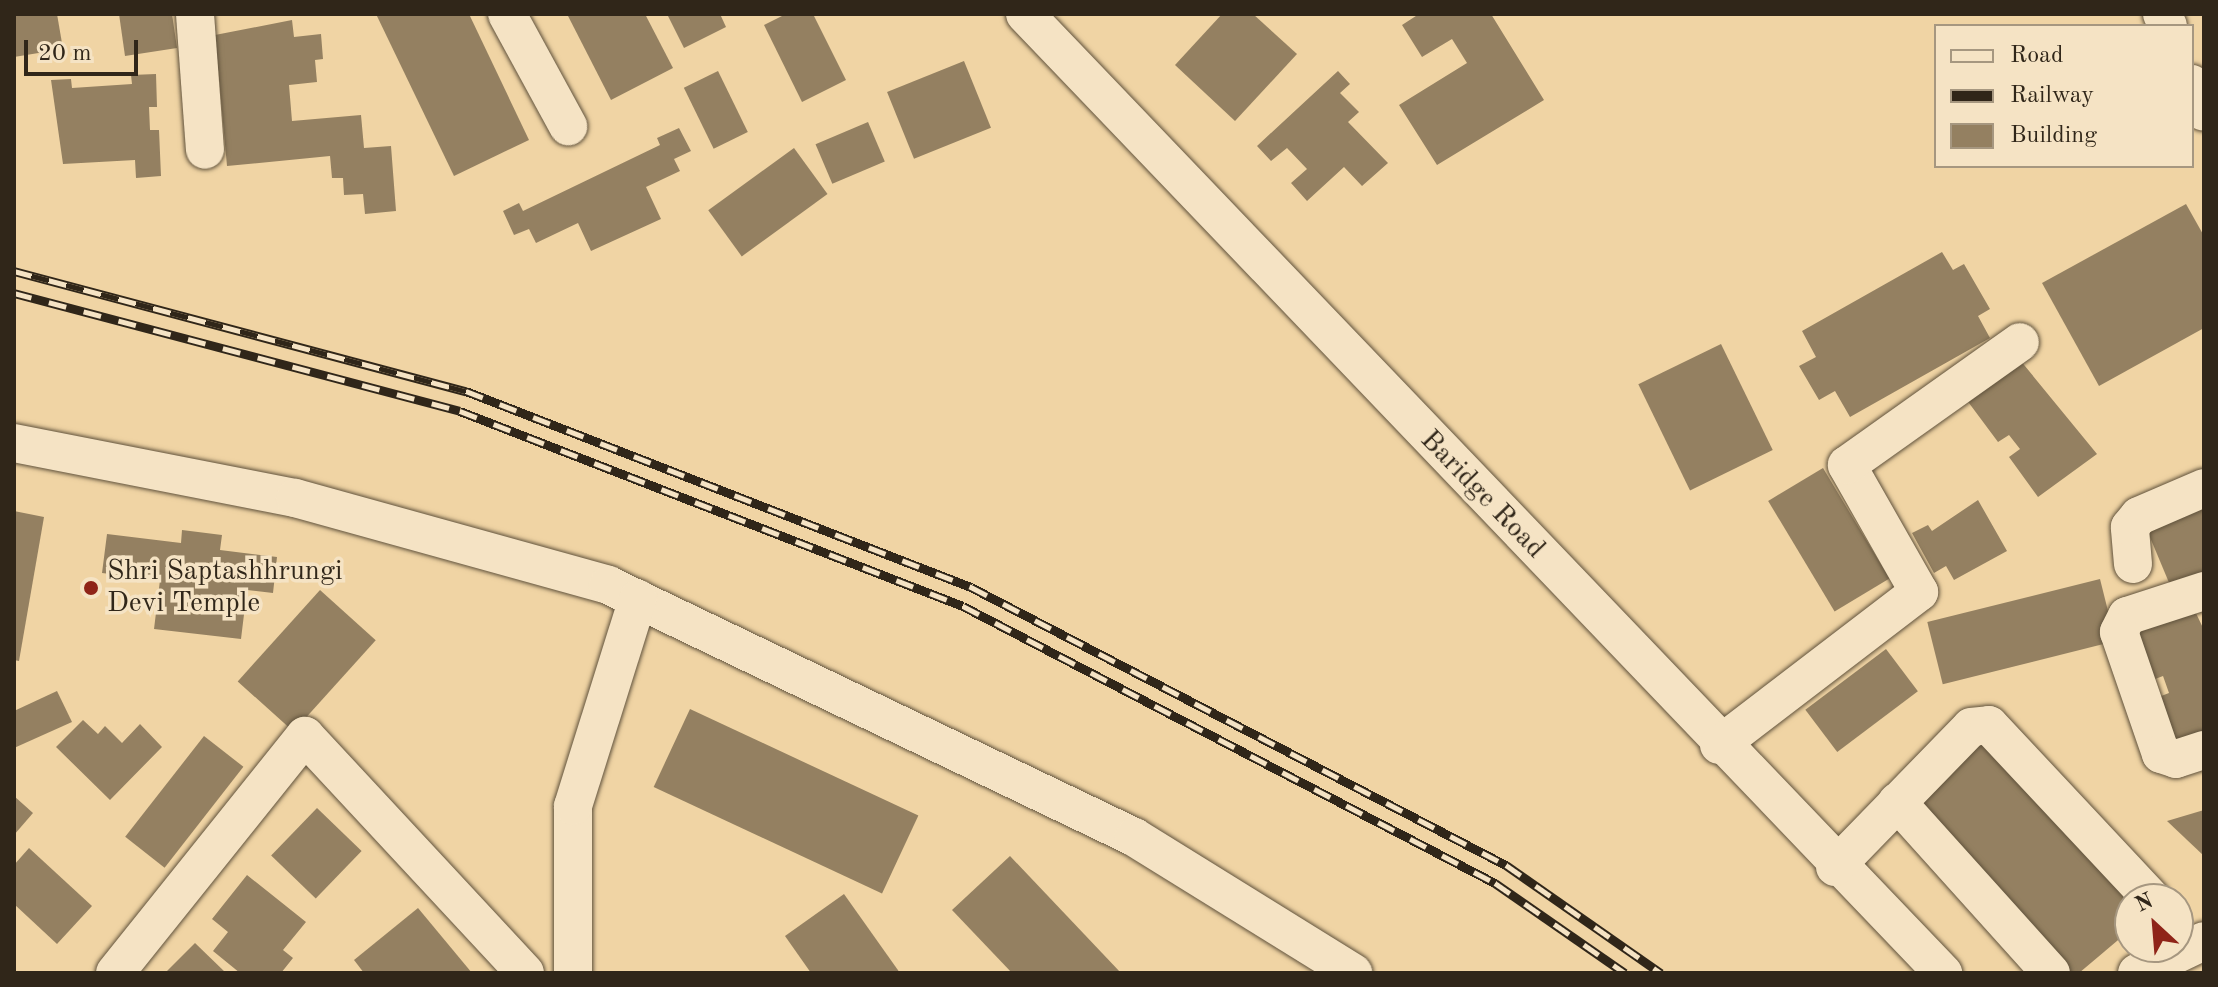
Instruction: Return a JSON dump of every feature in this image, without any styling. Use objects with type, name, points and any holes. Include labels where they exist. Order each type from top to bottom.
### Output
[{"type":"street","points":[[195,14],[205,150]]},
{"type":"street","points":[[480,14],[550,120],[507,14]]},
{"type":"street","name":"Baridge Road","points":[[1025,14],[1835,867],[1943,973]]},
{"type":"street","points":[[2194,89],[2204,112]]},
{"type":"street","points":[[1719,745],[1919,592],[1847,465],[2020,342]]},
{"type":"street","points":[[14,443],[295,498],[638,599],[1134,837],[1353,973]]},
{"type":"street","points":[[2133,564],[2130,527],[2139,516],[2204,488]]},
{"type":"street","points":[[2203,594],[2127,616],[2119,632],[2161,754],[2176,759],[2204,750]]},
{"type":"street","points":[[573,973],[573,806],[638,599]]},
{"type":"street","points":[[1835,867],[1971,727],[1989,725],[2137,883]]},
{"type":"street","points":[[115,973],[305,736],[525,973]]},
{"type":"street","points":[[1897,802],[2051,973]]},
{"type":"building","points":[[14,14],[57,14],[63,49],[14,57]]},
{"type":"building","points":[[119,14],[172,14],[177,48],[125,56]]},
{"type":"building","points":[[376,14],[469,14],[529,140],[454,176]]},
{"type":"building","points":[[567,14],[645,14],[673,68],[611,100]]},
{"type":"building","points":[[667,14],[720,14],[726,27],[684,48]]},
{"type":"building","points":[[786,14],[813,14],[846,80],[802,102],[764,25]]},
{"type":"building","points":[[1222,14],[1253,14],[1297,54],[1235,121],[1175,65]]},
{"type":"building","points":[[1419,14],[1491,14],[1544,100],[1437,165],[1399,105],[1467,63],[1452,39],[1422,57],[1402,25]]},
{"type":"building","points":[[292,20],[294,37],[321,34],[323,59],[315,60],[317,82],[289,85],[292,121],[361,115],[364,148],[391,146],[396,211],[365,214],[363,194],[344,195],[343,178],[332,178],[330,156],[227,166],[215,35]]},
{"type":"building","points":[[964,61],[991,128],[914,159],[887,92]]},
{"type":"building","points":[[718,71],[748,132],[714,149],[684,88]]},
{"type":"building","points":[[1338,71],[1350,84],[1340,93],[1359,112],[1348,122],[1388,163],[1362,186],[1344,167],[1307,201],[1291,183],[1307,169],[1287,148],[1271,161],[1257,146]]},
{"type":"building","points":[[156,74],[157,107],[149,107],[150,130],[159,130],[161,176],[136,178],[135,160],[63,164],[51,80],[71,79],[72,88],[132,84],[131,75]]},
{"type":"building","points":[[868,122],[885,162],[832,184],[816,144]]},
{"type":"building","points":[[679,128],[691,151],[674,159],[680,171],[646,187],[661,219],[591,251],[578,223],[536,243],[529,229],[514,235],[503,211],[519,203],[523,211],[660,145],[657,138]]},
{"type":"building","points":[[794,148],[828,194],[742,256],[708,210]]},
{"type":"building","points":[[2186,204],[2204,236],[2204,328],[2099,386],[2042,283]]},
{"type":"building","points":[[1942,252],[1953,270],[1964,264],[1990,309],[1978,316],[1990,338],[1850,417],[1835,391],[1819,400],[1799,366],[1816,357],[1802,331]]},
{"type":"building","points":[[1721,344],[1773,450],[1690,490],[1638,384]]},
{"type":"building","points":[[2020,360],[2097,454],[2038,497],[2009,457],[2020,449],[2009,435],[1998,442],[1966,399]]},
{"type":"building","points":[[1823,468],[1889,579],[1835,612],[1768,501]]},
{"type":"building","points":[[1978,500],[2007,551],[1954,580],[1946,566],[1934,573],[1912,533],[1928,525],[1932,531]]},
{"type":"building","points":[[2204,500],[2204,571],[2170,585],[2144,523]]},
{"type":"building","points":[[14,511],[44,517],[19,661],[14,660]]},
{"type":"building","points":[[182,530],[222,535],[220,550],[277,557],[273,593],[247,590],[241,639],[154,629],[160,580],[102,573],[107,534],[181,543]]},
{"type":"building","points":[[2100,579],[2115,641],[1943,684],[1927,622]]},
{"type":"building","points":[[320,590],[376,640],[293,732],[238,681]]},
{"type":"building","points":[[2193,607],[2204,630],[2204,733],[2174,744],[2156,698],[2169,693],[2163,676],[2150,681],[2131,631]]},
{"type":"building","points":[[1886,649],[1918,691],[1837,752],[1805,710]]},
{"type":"building","points":[[57,691],[72,722],[14,748],[14,711]]},
{"type":"building","points":[[690,709],[918,815],[882,893],[654,787]]},
{"type":"building","points":[[83,720],[98,734],[105,726],[122,743],[140,724],[162,747],[110,800],[56,747]]},
{"type":"building","points":[[1984,734],[2114,885],[2114,943],[2079,973],[2066,973],[1912,796]]},
{"type":"building","points":[[204,736],[243,767],[165,868],[125,837]]},
{"type":"building","points":[[14,796],[33,813],[14,835]]},
{"type":"building","points":[[317,808],[362,851],[316,899],[271,855]]},
{"type":"building","points":[[2204,810],[2204,856],[2167,821]]},
{"type":"building","points":[[29,848],[92,906],[57,944],[14,904],[14,865]]},
{"type":"building","points":[[1010,856],[1121,973],[1012,973],[952,910]]},
{"type":"building","points":[[247,875],[306,922],[283,950],[293,958],[281,973],[240,973],[213,951],[228,932],[212,919]]},
{"type":"building","points":[[844,894],[900,973],[811,973],[785,936]]},
{"type":"building","points":[[418,908],[472,973],[364,973],[354,960]]},
{"type":"building","points":[[195,943],[226,973],[165,973]]},
{"type":"railway","points":[[14,271],[466,391],[971,587],[1506,865],[1661,973]]},
{"type":"railway","points":[[14,293],[460,411],[963,606],[1495,883],[1625,973]]},
{"type":"place","name":"Shri Saptashhrungi Devi Temple","points":[[91,588]]}]
